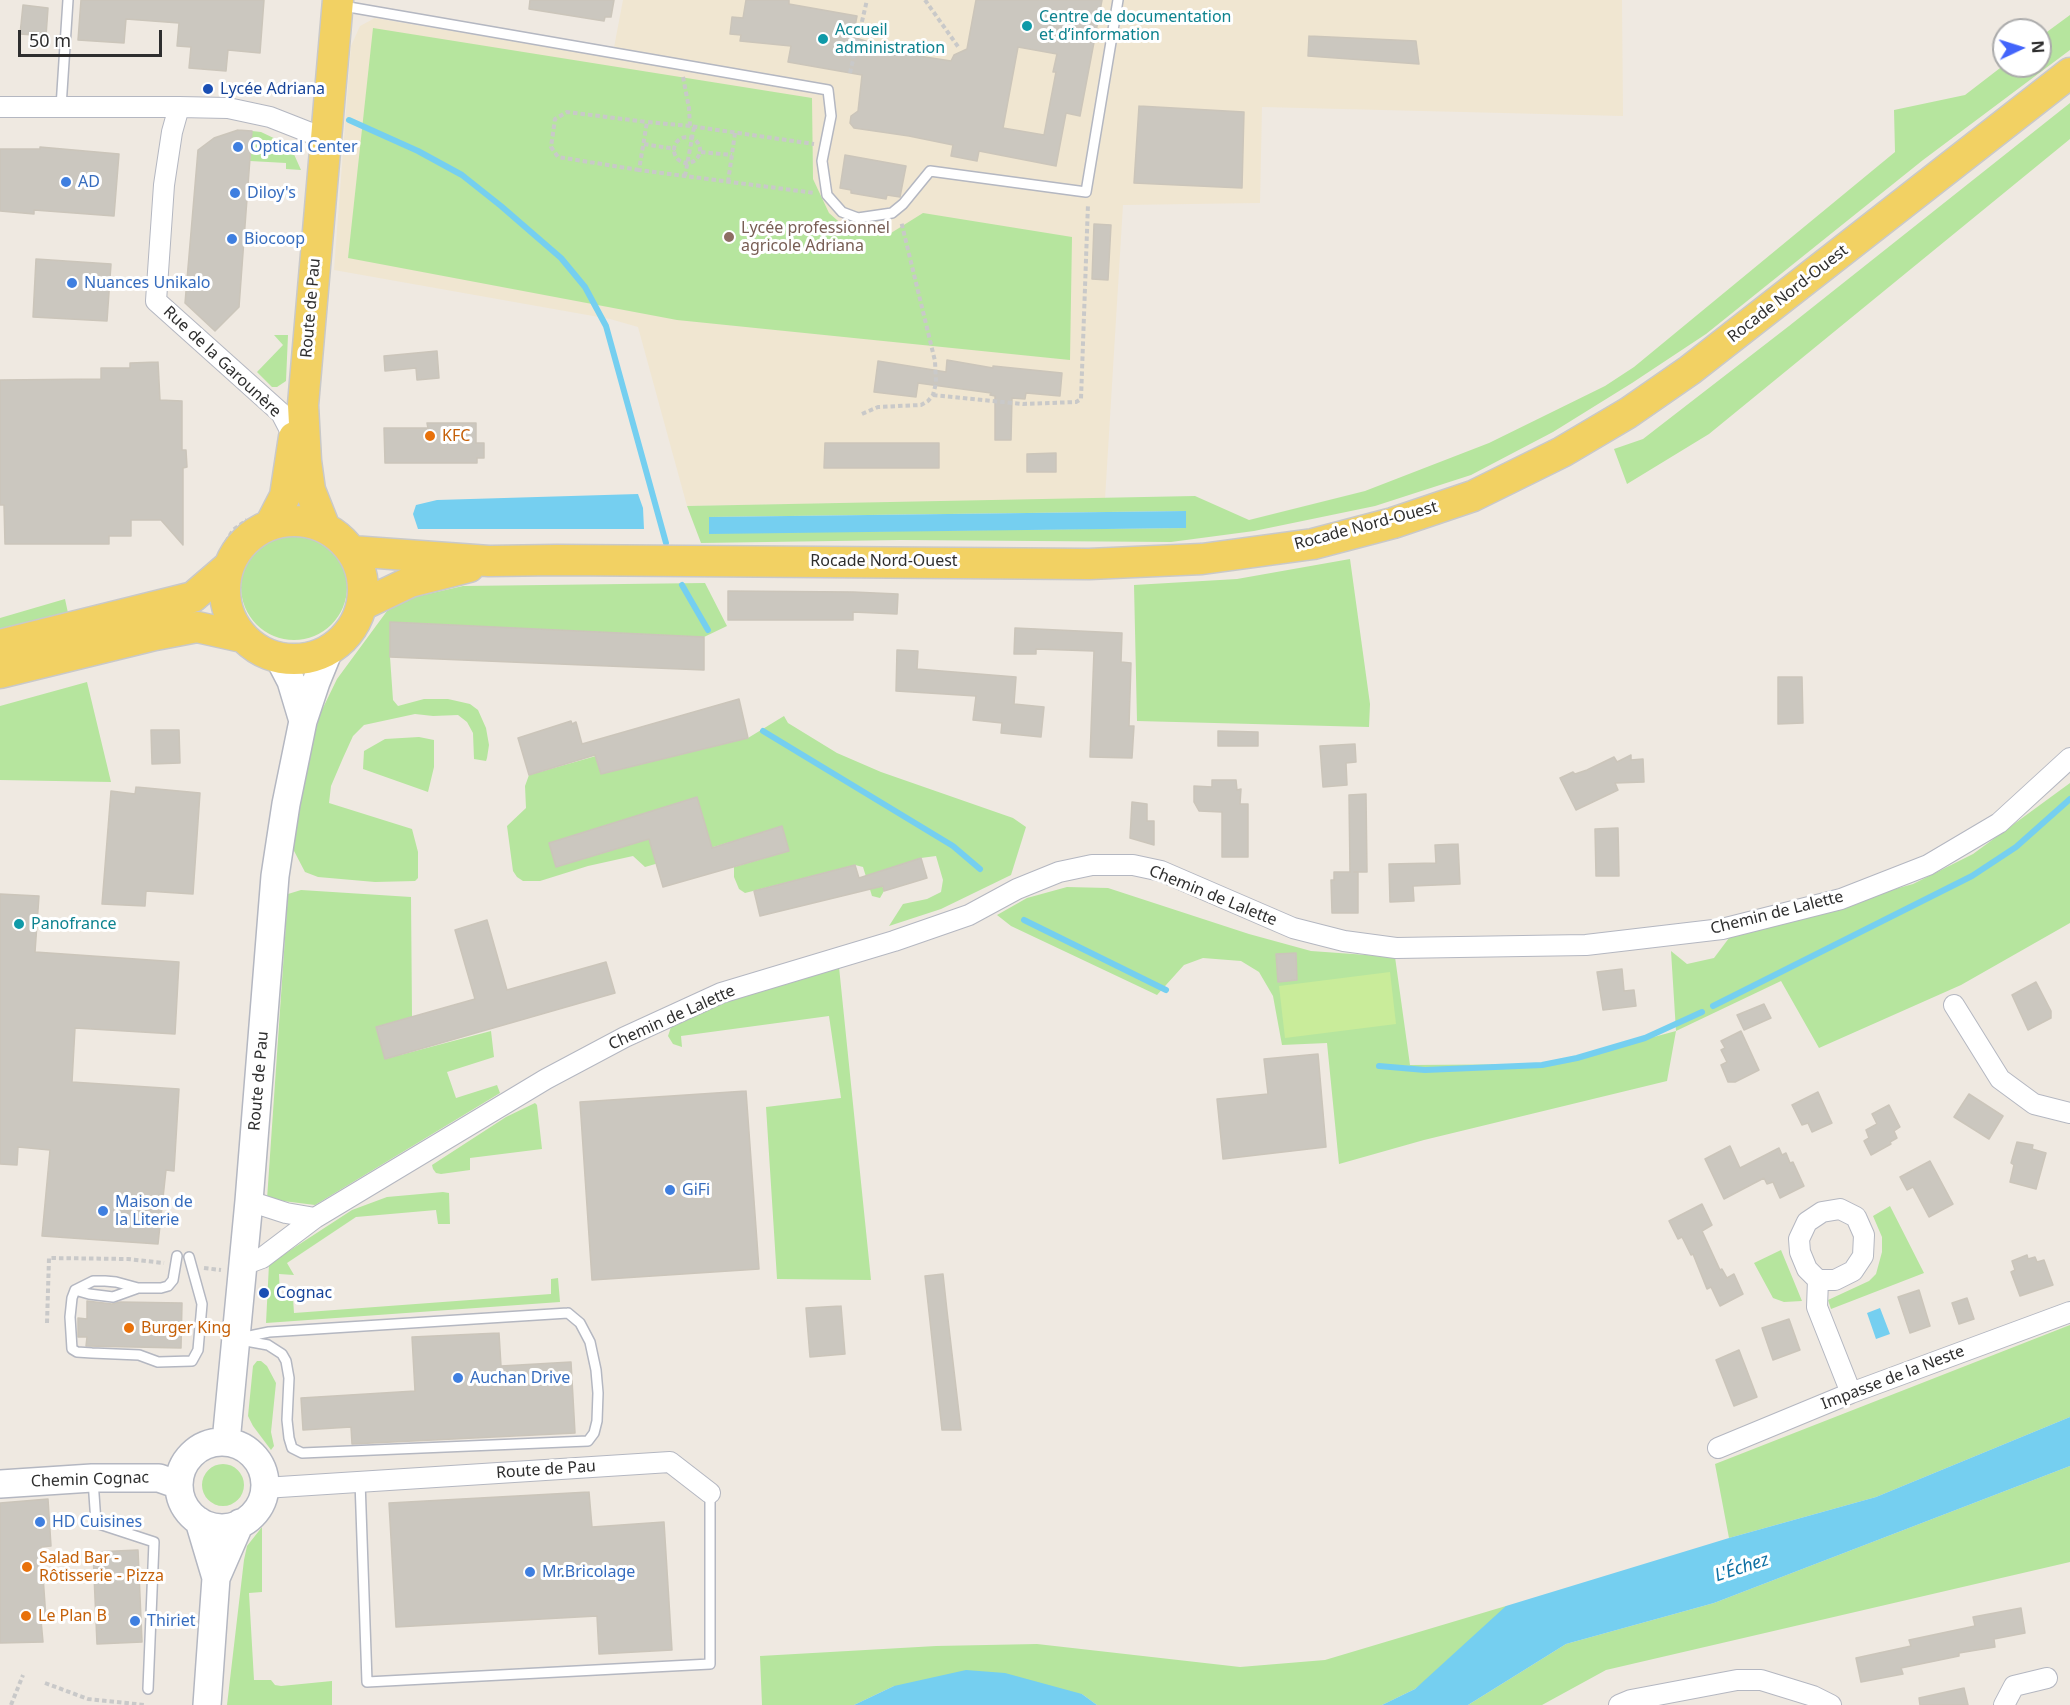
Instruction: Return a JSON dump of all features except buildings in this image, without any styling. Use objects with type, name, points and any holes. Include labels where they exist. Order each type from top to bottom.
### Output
[{"type":"main road","name":"Route de Pau","points":[[325,528],[310,490],[303,405],[338,2]]},
{"type":"main road","name":"Rocade Nord-Ouest","points":[[351,551],[489,561],[1089,564],[1202,559],[1313,544],[1393,523],[1473,496],[1562,452],[1628,413],[1690,370],[2070,72]]},
{"type":"main road","name":"Route de Pau","points":[[303,405],[294,438],[285,496],[239,549],[225,558],[226,603],[232,621],[242,637],[259,650],[279,658],[296,660],[339,652]]},
{"type":"main road","name":"Route de Pau","points":[[226,1442],[249,1201],[275,876],[286,804],[303,721],[316,682],[339,652],[344,638],[355,623],[367,613],[359,568],[351,551],[339,538],[325,528],[307,522],[263,519]]},
{"type":"main road","points":[[0,645],[193,597],[225,558]]},
{"type":"main road","name":"Rocade Nord-Ouest","points":[[367,613],[410,582],[489,561]]},
{"type":"main road","points":[[0,673],[197,627],[242,637]]},
{"type":"main road","name":"Route de Pau","points":[[279,658],[291,681],[303,721]]},
{"type":"main road","points":[[226,1442],[244,1449],[259,1463],[264,1488],[261,1502],[252,1515],[240,1524],[213,1527],[199,1521],[189,1512],[181,1499],[179,1485],[181,1471],[188,1458],[199,1449],[212,1443],[226,1442]]},
{"type":"main road","name":"Chemin Cognac","points":[[0,1484],[92,1478],[159,1478],[179,1485]]},
{"type":"main road","points":[[199,1521],[216,1578]]},
{"type":"main road","points":[[207,1705],[216,1578],[240,1524]]},
{"type":"street","points":[[0,107],[228,108],[270,117],[327,139]]},
{"type":"street","name":"Rue de la Garounère","points":[[179,107],[172,132],[164,185],[156,301],[281,413],[294,438]]},
{"type":"street","name":"Chemin de Lalette","points":[[243,1265],[262,1258],[315,1218],[546,1079],[626,1037],[721,993],[894,941],[969,915],[1017,889],[1059,873],[1092,865],[1142,867],[1172,876],[1293,928],[1344,941],[1396,948],[1586,945],[1722,929],[1841,899],[1928,865],[1999,823],[2070,758]]},
{"type":"street","points":[[1954,1005],[2000,1079],[2034,1104],[2070,1113]]},
{"type":"street","points":[[249,1201],[285,1213],[315,1218]]},
{"type":"street","points":[[1818,1280],[1817,1307],[1851,1393]]},
{"type":"street","name":"Impasse de la Neste","points":[[1718,1448],[1851,1393],[2070,1312]]},
{"type":"street","name":"Route de Pau","points":[[264,1488],[670,1462],[710,1493]]},
{"type":"street","points":[[2004,1705],[2014,1686],[2047,1678]]},
{"type":"street","points":[[1619,1705],[1631,1700],[1737,1680],[1761,1680],[1813,1696],[1831,1705]]},
{"type":"lane","points":[[61,107],[68,0]]},
{"type":"lane","points":[[338,2],[828,90],[831,116],[822,161],[827,195],[842,212],[858,218],[892,213],[930,171],[1086,192],[1119,0]]},
{"type":"lane","points":[[177,1256],[173,1280],[168,1286],[138,1288],[116,1282],[93,1281],[75,1290],[70,1317],[72,1348],[77,1352],[138,1355],[158,1362],[179,1363],[192,1360],[198,1350],[202,1304],[189,1257]]},
{"type":"lane","points":[[75,1290],[113,1297],[138,1288]]},
{"type":"lane","points":[[568,1313],[580,1323],[590,1342],[598,1393],[594,1433],[588,1441],[302,1453],[292,1448],[289,1438],[287,1412],[289,1378],[286,1361],[282,1354],[268,1345],[235,1339],[269,1332],[568,1313]]},
{"type":"lane","points":[[92,1478],[96,1523],[154,1542],[148,1689]]},
{"type":"lane","points":[[360,1482],[367,1682],[710,1664],[710,1493]]},
{"type":"path","points":[[850,73],[867,0]]},
{"type":"path","points":[[925,0],[959,48]]},
{"type":"path","points":[[675,63],[682,75],[692,127],[685,176]]},
{"type":"path","points":[[825,146],[567,112],[555,119],[551,147],[558,157],[827,195]]},
{"type":"path","points":[[639,170],[647,122]]},
{"type":"path","points":[[728,182],[735,133]]},
{"type":"path","points":[[686,136],[699,142],[701,152],[697,159],[688,163],[676,157],[675,149],[675,144],[680,138],[686,136]]},
{"type":"path","points":[[644,144],[675,149]]},
{"type":"path","points":[[701,152],[732,155]]},
{"type":"path","points":[[933,395],[1023,404],[1076,402],[1081,399],[1089,209],[1086,192]]},
{"type":"path","points":[[862,414],[878,407],[921,405],[933,395],[936,383],[934,361],[904,229],[897,209]]},
{"type":"path","points":[[225,558],[233,530],[263,519]]},
{"type":"path","points":[[339,652],[356,645],[367,613]]},
{"type":"path","points":[[11,1705],[23,1675]]},
{"type":"path","points":[[45,1683],[88,1699],[144,1705]]},
{"type":"shaded area","name":"Lycée professionnel agricole Adriana","points":[[623,0],[1622,0],[1623,116],[1262,107],[1260,203],[1123,205],[1105,499],[687,506],[638,327],[610,319],[334,270],[351,46],[360,26],[375,18],[612,58]]},
{"type":"green space","points":[[2070,15],[2070,50],[2052,63],[2052,28]]},
{"type":"green space","points":[[373,28],[812,98],[813,179],[829,213],[845,227],[866,234],[891,233],[923,213],[1072,237],[1070,360],[677,320],[348,258]]},
{"type":"green space","points":[[1992,74],[1992,78],[2033,78],[1923,160],[1706,334],[1632,383],[1553,432],[1471,475],[1375,506],[1254,531],[1171,542],[901,540],[701,543],[687,506],[1195,496],[1249,520],[1365,491],[1489,443],[1605,386],[1634,367],[1895,152],[1894,110],[1965,95]],"holes":[[[1186,511],[1186,528],[709,533],[709,517]]]},
{"type":"green space","points":[[2070,103],[2070,139],[1709,434],[1627,484],[1614,449],[1643,439]]},
{"type":"green space","points":[[252,131],[261,132],[280,141],[293,152],[301,170],[286,169],[286,163],[250,161]]},
{"type":"green space","points":[[274,335],[288,335],[286,381],[277,387],[272,387],[257,372],[283,345]]},
{"type":"green space","points":[[294,534],[314,538],[332,549],[343,567],[347,587],[343,607],[332,625],[314,636],[294,640],[274,636],[256,625],[245,607],[241,587],[245,567],[256,549],[274,538]]},
{"type":"green space","points":[[1350,559],[1370,704],[1369,727],[1137,721],[1134,585],[1237,579]]},
{"type":"green space","points":[[705,583],[727,626],[704,637],[390,622],[393,700],[398,706],[424,699],[448,699],[470,704],[478,710],[486,728],[489,745],[486,761],[474,759],[473,733],[467,722],[458,715],[415,714],[364,725],[353,736],[343,758],[331,786],[329,803],[412,829],[418,852],[418,878],[415,881],[375,882],[318,877],[305,872],[293,849],[305,771],[320,714],[337,679],[387,611],[410,598],[463,586]]},
{"type":"green space","points":[[65,599],[68,613],[0,630],[0,618]]},
{"type":"green space","points":[[87,682],[111,782],[0,780],[0,706]]},
{"type":"green space","points":[[784,716],[788,723],[837,753],[881,772],[1013,818],[1026,827],[1011,875],[941,909],[889,926],[903,904],[927,899],[941,892],[943,880],[936,856],[921,858],[878,873],[884,891],[880,898],[872,896],[863,867],[855,865],[745,893],[739,889],[734,877],[734,867],[789,851],[782,827],[645,867],[633,856],[588,866],[540,881],[523,881],[513,871],[507,826],[526,808],[525,786],[529,775],[596,756],[601,774],[748,738]]},
{"type":"green space","points":[[419,737],[434,740],[434,767],[428,792],[363,769],[364,751],[385,739]]},
{"type":"green space","points":[[2070,783],[2070,923],[1961,985],[1819,1048],[1781,981],[1676,1031],[1671,951],[1687,964],[1714,958],[1732,934],[1913,884],[1973,854]]},
{"type":"green space","points":[[1067,887],[1108,888],[1249,934],[1311,951],[1395,957],[1410,1065],[1553,1064],[1676,1031],[1667,1081],[1424,1140],[1339,1164],[1327,1043],[1282,1045],[1273,996],[1259,972],[1241,961],[1203,958],[1184,965],[1157,995],[1011,926],[997,915],[1027,898]]},
{"type":"green space","points":[[301,890],[411,897],[412,1017],[376,1027],[385,1059],[491,1031],[494,1057],[447,1072],[456,1098],[497,1085],[500,1093],[315,1205],[267,1199],[288,894]]},
{"type":"green space","points":[[839,967],[871,1280],[777,1279],[766,1107],[841,1098],[829,1016],[681,1036],[682,1047],[673,1044],[668,1036],[671,1027],[728,1000]]},
{"type":"green space","points":[[1390,972],[1396,1024],[1285,1038],[1279,986]]},
{"type":"green space","points":[[535,1103],[542,1149],[470,1158],[470,1170],[441,1174],[436,1173],[433,1169],[432,1165],[506,1117]]},
{"type":"green space","points":[[449,1193],[450,1224],[438,1224],[436,1210],[356,1217],[287,1263],[294,1275],[279,1274],[280,1295],[293,1298],[294,1313],[551,1294],[551,1279],[558,1278],[560,1302],[266,1323],[269,1264],[352,1210],[387,1197]]},
{"type":"green space","points":[[1890,1206],[1924,1273],[1831,1309],[1828,1300],[1869,1281],[1876,1274],[1882,1252],[1882,1237],[1873,1216]]},
{"type":"green space","points":[[1781,1250],[1802,1301],[1784,1302],[1773,1298],[1754,1263]]},
{"type":"green space","points":[[2070,1325],[2070,1417],[1876,1497],[1729,1538],[1715,1464]]},
{"type":"green space","points":[[257,1361],[267,1366],[276,1383],[271,1432],[274,1446],[271,1450],[248,1416],[253,1366]]},
{"type":"green space","points":[[223,1464],[231,1465],[238,1470],[243,1477],[243,1493],[238,1500],[231,1505],[223,1506],[215,1505],[208,1500],[203,1493],[202,1485],[203,1477],[208,1470],[215,1465]]},
{"type":"green space","points":[[2070,1466],[2070,1562],[1606,1670],[1542,1705],[1468,1705],[1566,1644],[1714,1603]]},
{"type":"green space","points":[[262,1527],[262,1592],[249,1593],[254,1680],[271,1680],[275,1685],[281,1686],[332,1681],[332,1705],[227,1705],[244,1560],[247,1546]]},
{"type":"green space","points":[[1506,1606],[1510,1618],[1415,1689],[1382,1705],[1097,1705],[1082,1694],[894,1686],[854,1705],[762,1705],[760,1656],[936,1646],[1037,1644],[1240,1667],[1325,1660]]},
{"type":"water","points":[[638,494],[643,508],[644,529],[418,529],[413,514],[416,505],[437,500]]},
{"type":"water","points":[[1186,511],[1186,528],[709,534],[709,517]]},
{"type":"water","points":[[1880,1308],[1890,1334],[1876,1339],[1867,1313]]},
{"type":"water","name":"L'Échez","points":[[2070,1417],[2070,1466],[1714,1603],[1566,1644],[1468,1705],[1382,1705],[1415,1689],[1506,1606],[1729,1538],[1876,1497]]},
{"type":"water","points":[[966,1670],[1005,1673],[1082,1694],[1097,1705],[854,1705],[894,1686]]},
{"type":"waterway","points":[[349,120],[418,151],[462,175],[561,258],[585,287],[606,326],[666,543]]},
{"type":"waterway","points":[[682,585],[708,630]]},
{"type":"waterway","points":[[763,731],[953,846],[980,869]]},
{"type":"waterway","points":[[1713,1006],[1972,876],[2016,847],[2070,799]]},
{"type":"waterway","points":[[1024,920],[1166,990]]},
{"type":"waterway","points":[[1379,1066],[1425,1070],[1542,1065],[1577,1058],[1645,1038],[1702,1012]]},
{"type":"place","name":"Centre de documentation et d’information","points":[[1027,26]]},
{"type":"place","name":"Accueil administration","points":[[823,39]]},
{"type":"place","name":"Lycée Adriana","points":[[208,89]]},
{"type":"place","name":"Optical Center","points":[[238,147]]},
{"type":"place","name":"AD","points":[[66,182]]},
{"type":"place","name":"Diloy's","points":[[235,193]]},
{"type":"place","name":"Lycée professionnel agricole Adriana","points":[[729,237]]},
{"type":"place","name":"Biocoop","points":[[232,239]]},
{"type":"place","name":"Nuances Unikalo","points":[[72,283]]},
{"type":"place","name":"KFC","points":[[430,436]]},
{"type":"place","name":"Panofrance","points":[[19,924]]},
{"type":"place","name":"GiFi","points":[[670,1190]]},
{"type":"place","name":"Maison de la Literie","points":[[103,1211]]},
{"type":"place","name":"Cognac","points":[[264,1293]]},
{"type":"place","name":"Burger King","points":[[129,1328]]},
{"type":"place","name":"Auchan Drive","points":[[458,1378]]},
{"type":"place","name":"HD Cuisines","points":[[40,1522]]},
{"type":"place","name":"Salad Bar - Rôtisserie - Pizza","points":[[27,1567]]},
{"type":"place","name":"Mr.Bricolage","points":[[530,1572]]},
{"type":"place","name":"Le Plan B","points":[[26,1616]]},
{"type":"place","name":"Thiriet","points":[[135,1621]]}]
